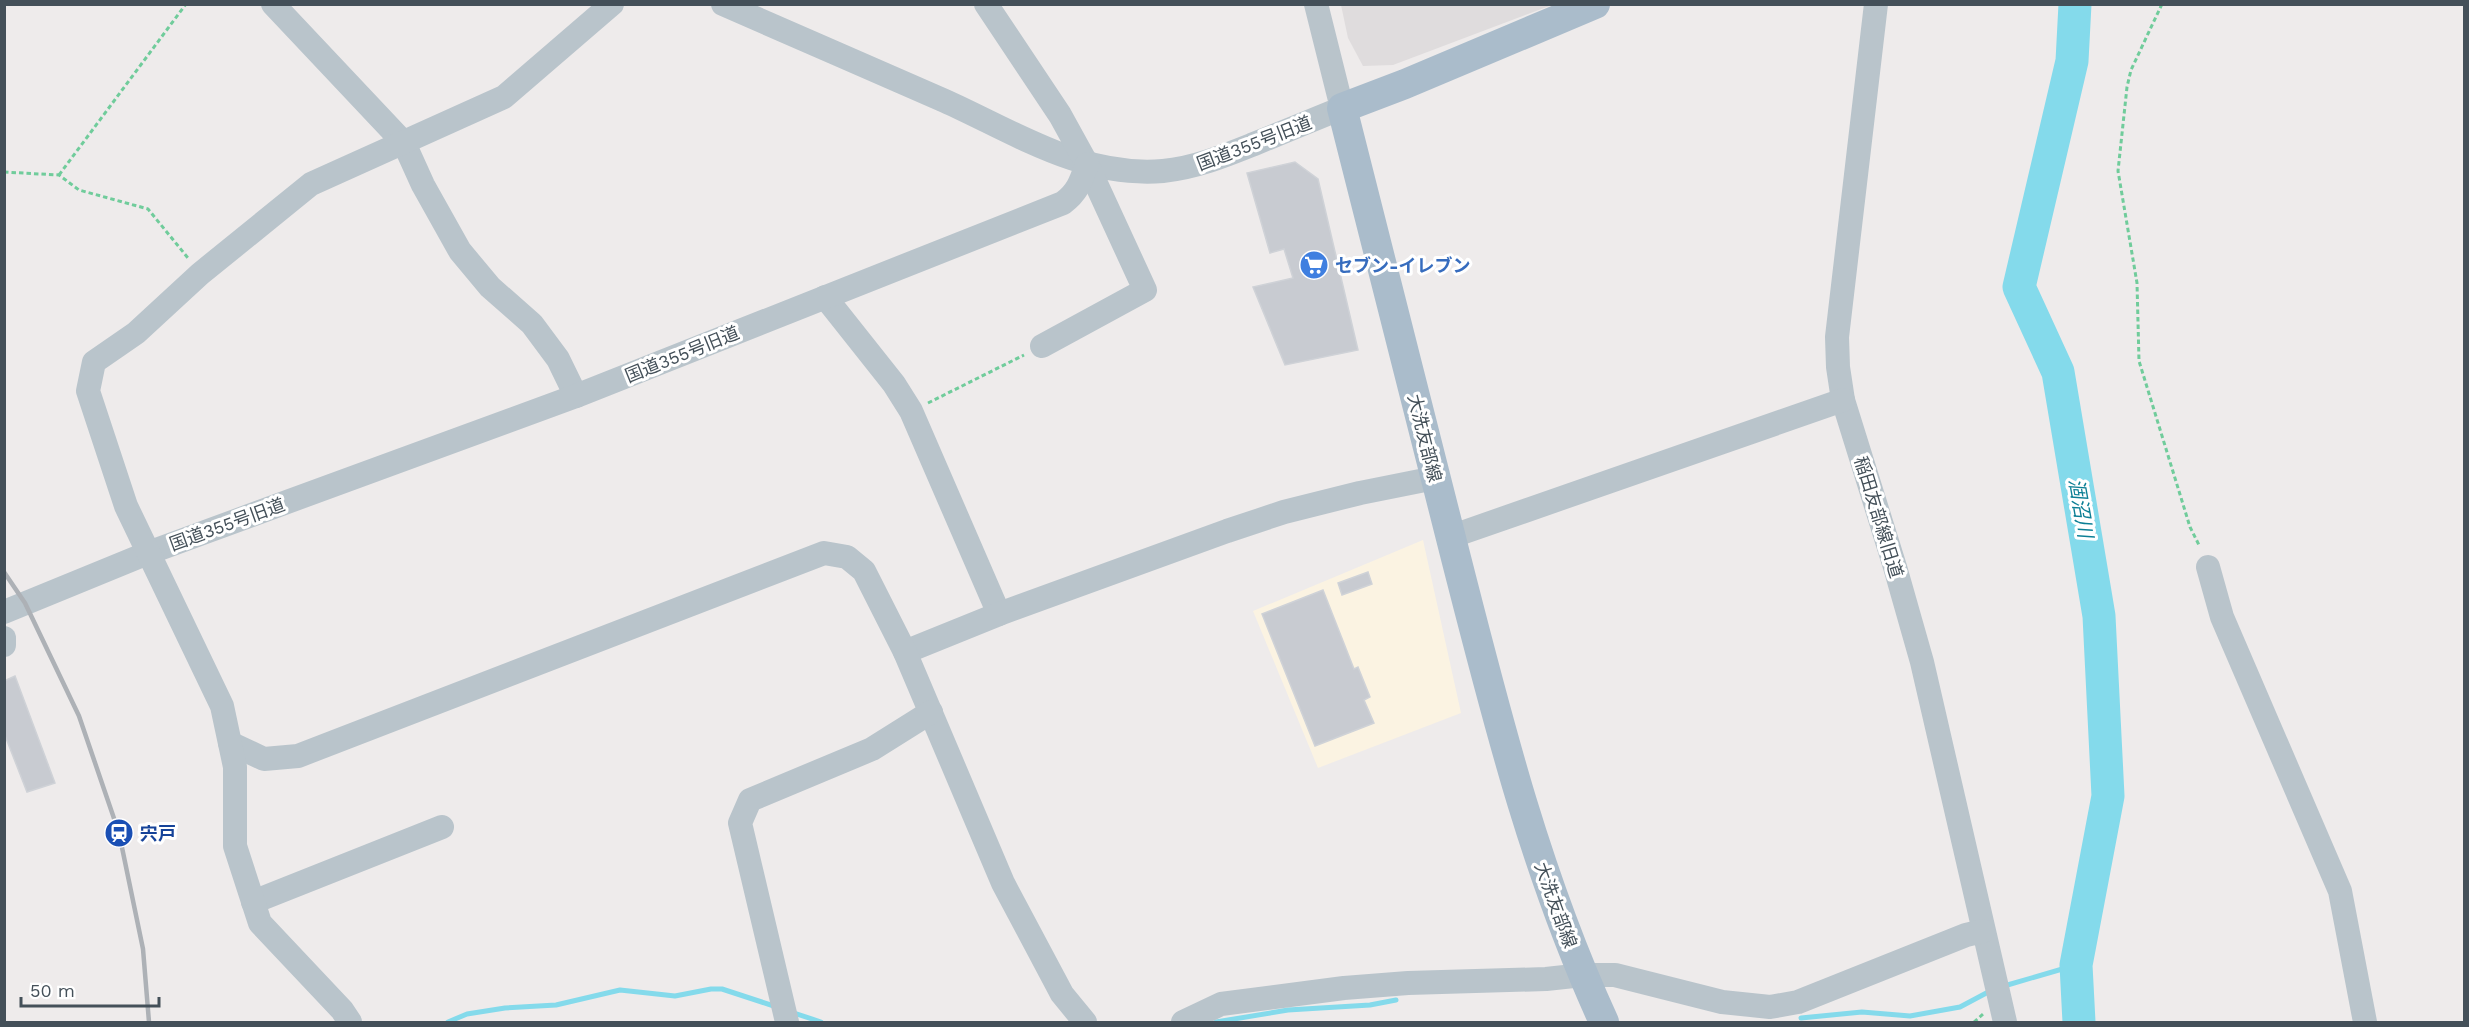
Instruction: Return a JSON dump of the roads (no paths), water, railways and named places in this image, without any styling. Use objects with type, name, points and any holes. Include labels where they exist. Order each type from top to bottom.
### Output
[{"type":"main road","points":[[1342,108],[1405,84],[1588,6]]},
{"type":"main road","name":"大洗友部線","points":[[1342,108],[1501,736],[1549,889],[1604,1023]]},
{"type":"street","points":[[273,4],[404,142],[423,185],[460,251],[490,287],[532,324],[558,359],[576,396]]},
{"type":"street","points":[[350,1023],[342,1010],[260,923],[235,846],[236,767],[222,706],[126,506],[88,392],[94,362],[136,333],[200,274],[311,184],[504,97],[612,4]]},
{"type":"street","points":[[723,4],[1042,147],[1087,164]]},
{"type":"street","points":[[986,4],[1060,115],[1087,164],[1145,290],[1042,346]]},
{"type":"street","points":[[1316,4],[1342,108]]},
{"type":"street","name":"稲田友部線旧道","points":[[1876,4],[1837,337],[1838,367],[1843,400],[1896,567],[1922,662],[2005,1023]]},
{"type":"street","name":"国道355号旧道","points":[[4,612],[148,553],[576,396],[1064,203],[1080,186],[1087,164],[1129,170],[1160,171],[1186,168],[1213,160],[1342,108]]},
{"type":"street","points":[[825,297],[894,384],[911,411],[999,614]]},
{"type":"street","points":[[1450,537],[1843,400]]},
{"type":"street","points":[[905,652],[999,614],[1284,512],[1360,493],[1435,478]]},
{"type":"street","points":[[230,742],[264,759],[298,756],[824,553],[848,557],[864,571],[905,652],[1003,883],[1062,994],[1085,1023]]},
{"type":"street","points":[[2208,567],[2222,617],[2340,891],[2365,1023]]},
{"type":"street","points":[[4,638],[4,645]]},
{"type":"street","points":[[787,1023],[740,824],[750,800],[872,749],[931,712]]},
{"type":"street","points":[[253,902],[442,827]]},
{"type":"street","points":[[1183,1023],[1221,1004],[1344,988],[1408,983],[1546,980],[1583,975],[1615,975],[1722,1002],[1770,1007],[1798,1002],[1966,935],[1983,931]]},
{"type":"waterway","name":"涸沼川","points":[[2075,4],[2072,61],[2019,287],[2058,372],[2099,616],[2108,796],[2076,965],[2079,1022]]},
{"type":"waterway","points":[[2004,986],[2076,965]]},
{"type":"waterway","points":[[448,1022],[467,1014],[505,1008],[556,1005],[620,990],[675,996],[722,989],[777,1007]]},
{"type":"waterway","points":[[1801,1018],[1862,1012],[1910,1016],[1960,1007],[1992,990]]},
{"type":"waterway","points":[[1216,1022],[1288,1010],[1370,1005],[1396,1000]]},
{"type":"waterway","points":[[791,1012],[821,1022]]},
{"type":"railway","points":[[4,572],[25,603],[79,716],[119,833],[143,949],[149,1022]]},
{"type":"place","name":"セブン-イレブン","points":[[1314,265]]},
{"type":"place","name":"宍戸","points":[[119,833]]}]
